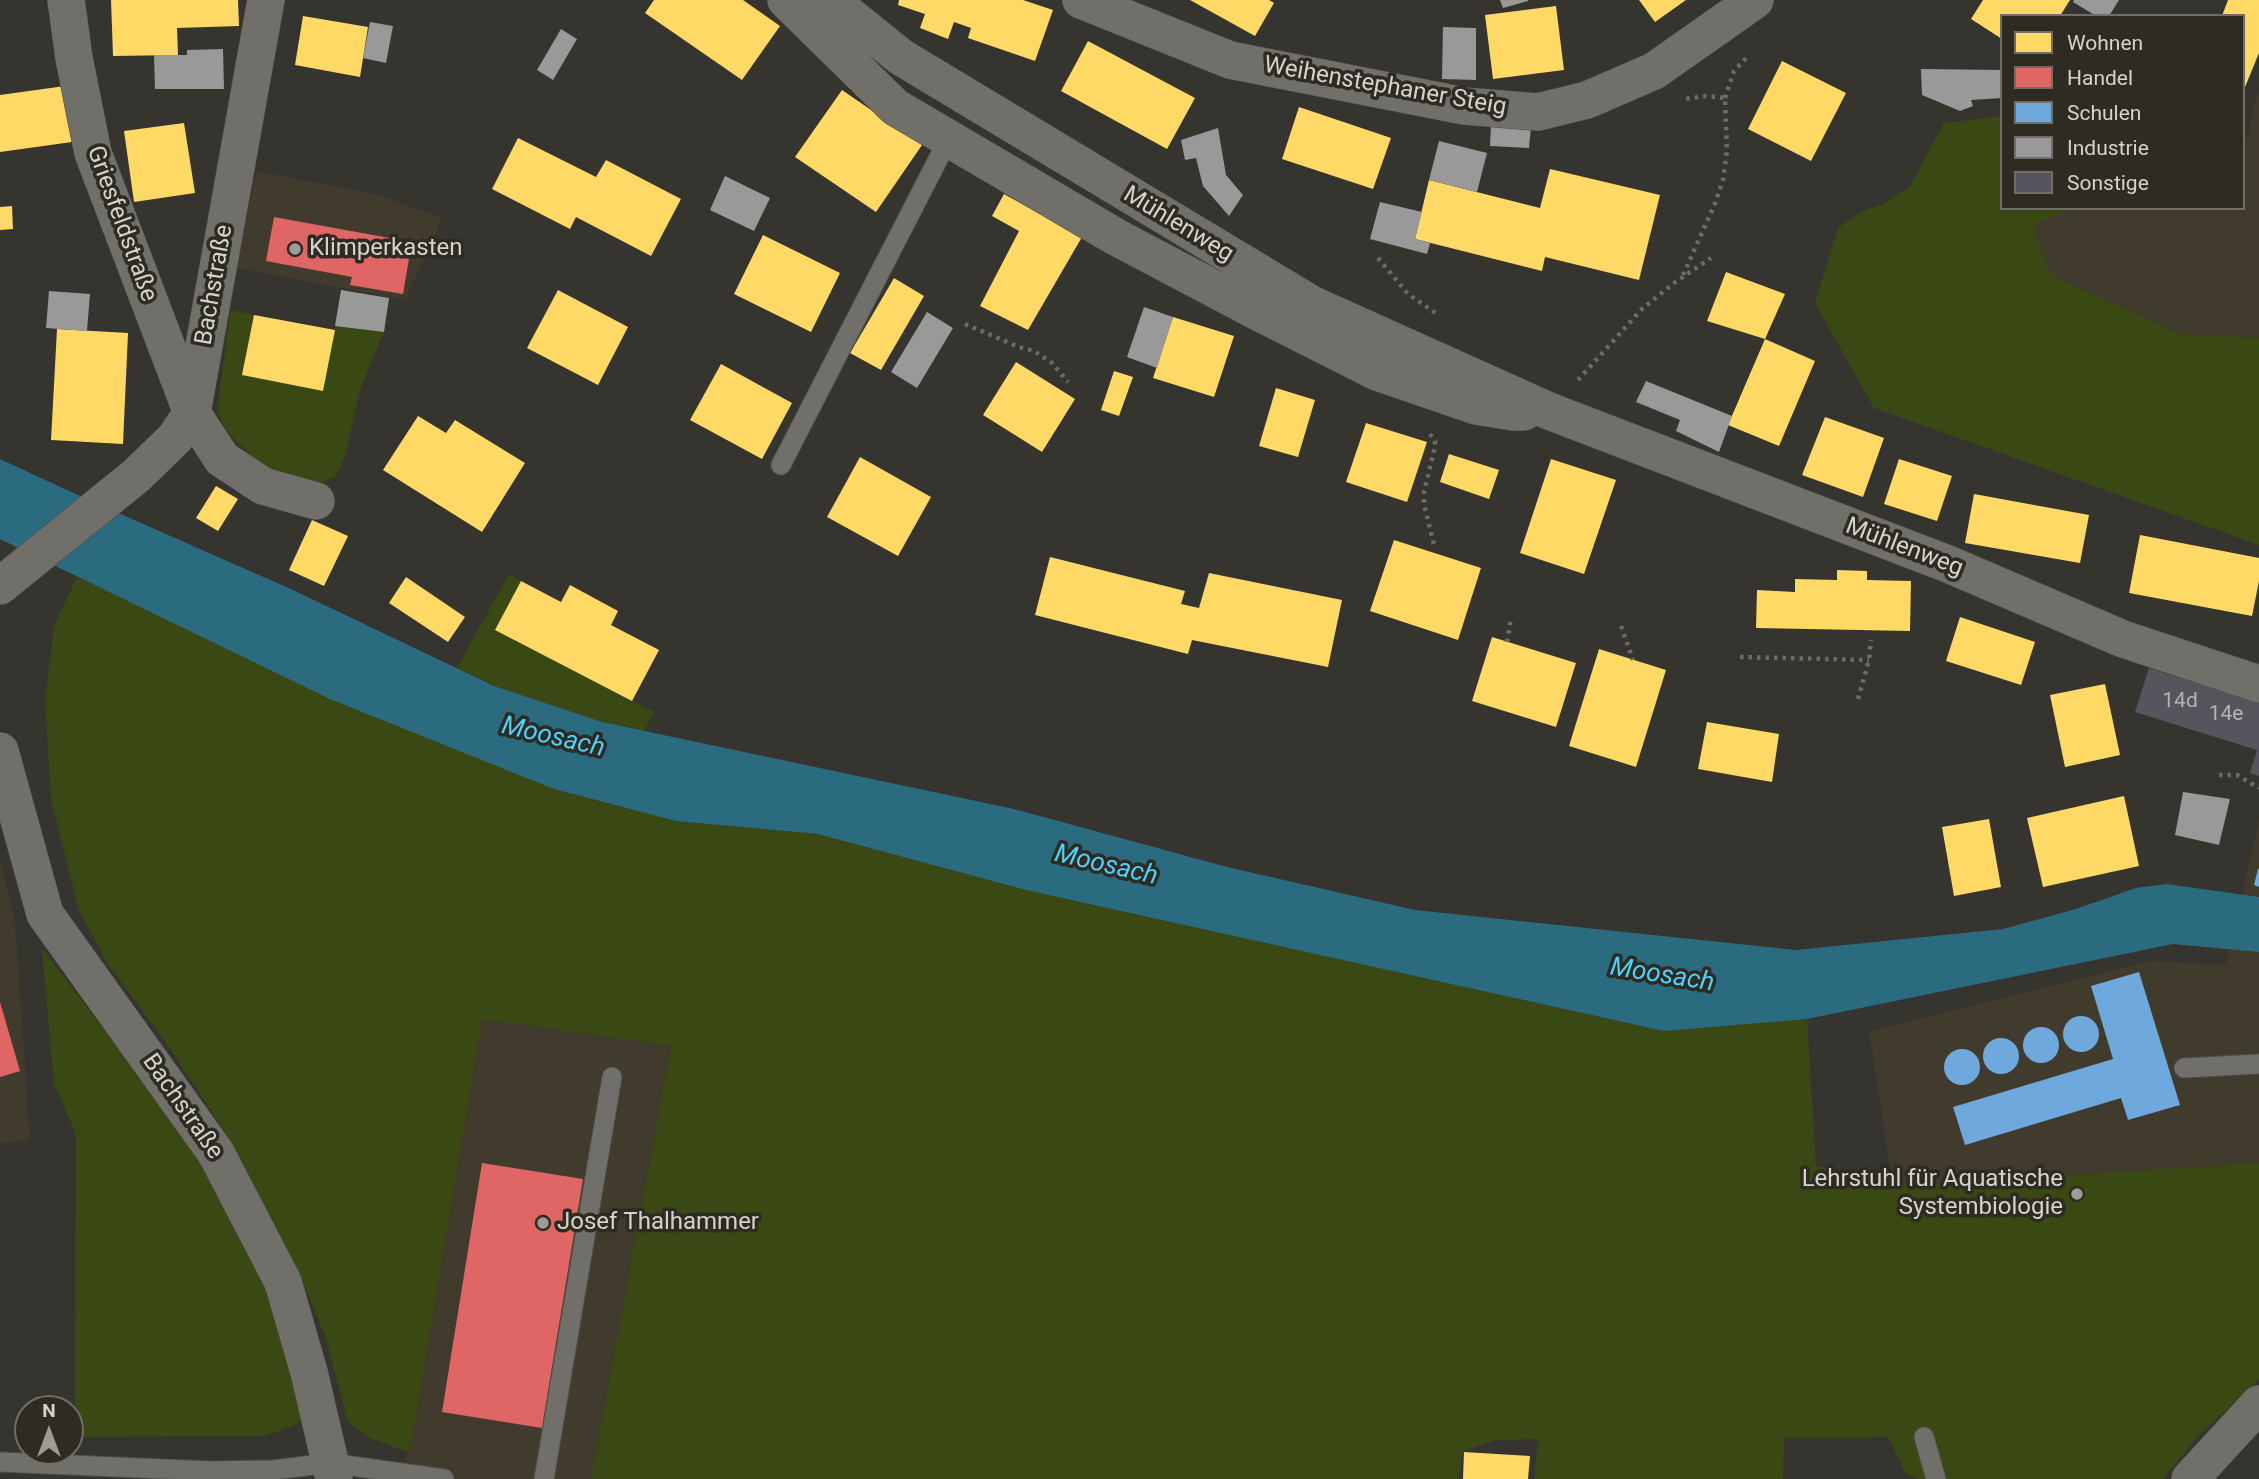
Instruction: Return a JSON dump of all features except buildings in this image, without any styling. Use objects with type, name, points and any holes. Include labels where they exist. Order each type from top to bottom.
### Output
[{"type":"street","name":"Griesfeldstraße","points":[[66,0],[74,58],[93,152],[183,425]]},
{"type":"street","name":"Bachstraße","points":[[183,425],[266,0]]},
{"type":"street","name":"Mühlenweg","points":[[786,0],[895,107],[1116,237],[1377,372],[1476,406],[1513,412],[1549,411]]},
{"type":"street","name":"Mühlenweg","points":[[830,0],[901,57],[1313,305],[1549,411],[1948,564],[2123,639],[2259,684]]},
{"type":"street","name":"Weihenstephaner Steig","points":[[1081,0],[1230,60],[1464,106],[1538,112],[1587,100],[1654,71],[1755,0]]},
{"type":"street","points":[[12,578],[138,475],[183,425],[222,459],[263,486],[316,501]]},
{"type":"street","name":"Bachstraße","points":[[0,751],[45,914],[216,1153],[283,1282],[309,1372],[332,1471]]},
{"type":"street","points":[[2190,1479],[2259,1404]]},
{"type":"lane","points":[[780,465],[949,138]]},
{"type":"lane","points":[[2184,1068],[2259,1064]]},
{"type":"lane","points":[[544,1479],[611,1077]]},
{"type":"lane","points":[[1924,1437],[1936,1479]]},
{"type":"lane","points":[[0,1462],[210,1471],[332,1471],[444,1479]]},
{"type":"path","points":[[1682,278],[1714,206],[1723,180],[1727,151],[1725,97],[1706,96],[1683,100]]},
{"type":"path","points":[[1378,258],[1408,294],[1439,316]]},
{"type":"path","points":[[1549,411],[1642,309],[1711,258]]},
{"type":"path","points":[[965,324],[1034,351],[1052,363],[1068,382]]},
{"type":"path","points":[[1418,429],[1430,433],[1435,441],[1424,492],[1424,504],[1434,545]]},
{"type":"path","points":[[1507,642],[1511,618]]},
{"type":"path","points":[[1621,626],[1633,660]]},
{"type":"path","points":[[1858,699],[1869,660],[1871,640]]},
{"type":"path","points":[[1740,657],[1869,660]]},
{"type":"path","points":[[2219,775],[2237,775],[2259,788]]},
{"type":"shaded area","points":[[2259,93],[2259,338],[2181,334],[2052,276],[2034,233],[2037,222],[2066,210],[2245,210],[2245,138],[2249,137],[2254,103]]},
{"type":"shaded area","points":[[256,171],[379,195],[442,218],[405,300],[236,268]]},
{"type":"shaded area","name":"Lehrstuhl für Aquatische Systembiologie","points":[[2259,820],[2259,1358],[1924,1390],[1869,1031],[2149,961],[2226,965]]},
{"type":"shaded area","points":[[0,860],[15,920],[30,1140],[0,1143]]},
{"type":"shaded area","name":"Josef Thalhammer","points":[[482,1019],[671,1046],[591,1479],[401,1479],[412,1440]]},
{"type":"green space","points":[[2000,116],[2000,210],[2066,210],[2037,223],[2034,233],[2052,276],[2181,334],[2259,338],[2259,545],[1874,408],[1815,303],[1838,228],[1861,212],[1885,203],[1910,186],[1944,123]]},
{"type":"green space","points":[[231,310],[254,315],[243,375],[323,391],[335,326],[384,332],[360,390],[345,456],[335,477],[317,484],[280,473],[261,464],[228,433],[217,411]]},
{"type":"green space","points":[[509,574],[521,581],[495,630],[654,712],[644,731],[602,722],[495,686],[457,668]]},
{"type":"green space","points":[[77,577],[554,789],[676,821],[818,834],[1026,890],[1664,1031],[1807,1019],[1816,1166],[1912,1185],[2259,1163],[2259,1379],[2197,1437],[2163,1479],[1917,1479],[1905,1472],[1888,1437],[1784,1438],[1783,1479],[1534,1479],[1538,1439],[1495,1440],[1462,1452],[1459,1479],[591,1479],[671,1046],[482,1019],[408,1452],[370,1438],[348,1422],[326,1338],[299,1273],[231,1142],[174,1054],[106,961],[79,910],[51,798],[45,701],[54,626]]},
{"type":"green space","points":[[42,948],[201,1157],[277,1308],[302,1422],[265,1436],[84,1437],[84,1395],[75,1395],[76,1134],[54,1084]]},
{"type":"water","name":"Moosach","points":[[0,459],[293,590],[494,686],[602,722],[1014,809],[1227,867],[1415,910],[1796,950],[2003,929],[2076,909],[2136,888],[2167,884],[2259,897],[2259,952],[2173,944],[1807,1019],[1664,1031],[1026,890],[818,834],[676,821],[554,789],[330,699],[0,539]]},
{"type":"place","name":"Klimperkasten","points":[[295,249]]},
{"type":"place","name":"Lehrstuhl für Aquatische Systembiologie","points":[[2077,1194]]},
{"type":"place","name":"Josef Thalhammer","points":[[543,1223]]}]
